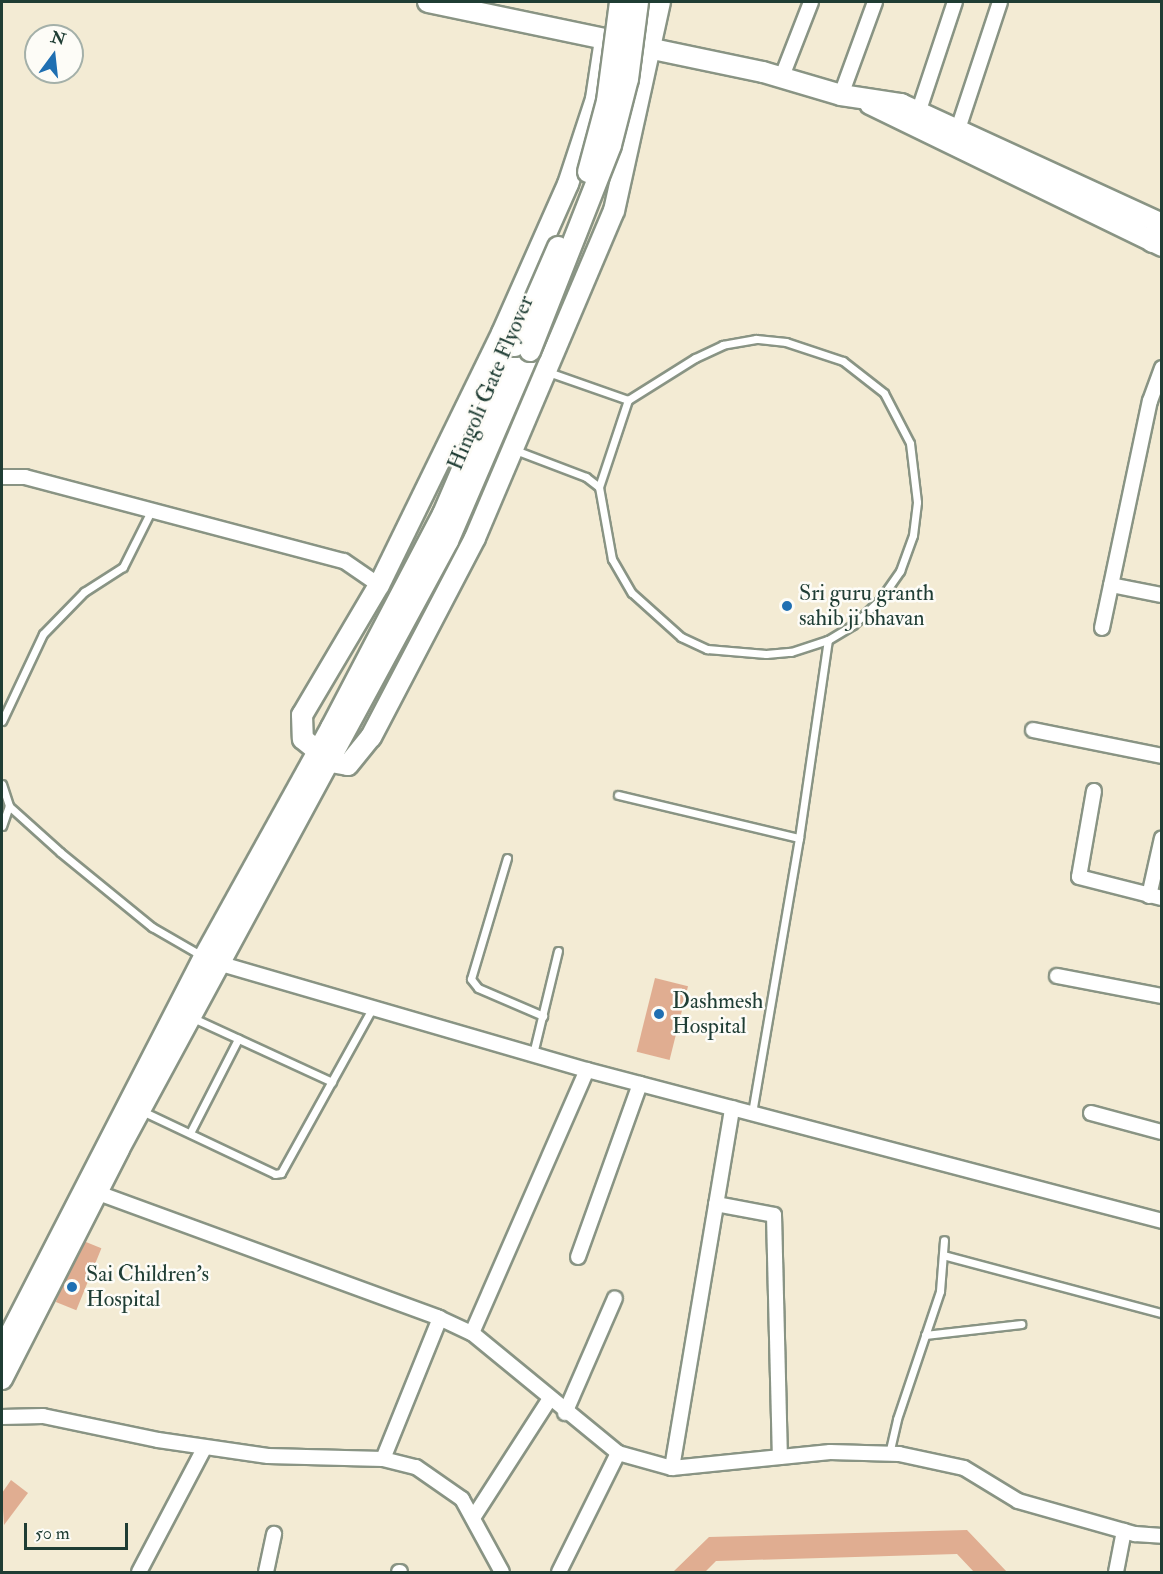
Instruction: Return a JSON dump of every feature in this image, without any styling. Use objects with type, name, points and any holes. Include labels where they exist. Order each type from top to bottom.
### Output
[{"type":"main road","points":[[428,2],[781,79],[841,96],[918,110],[1159,234]]},
{"type":"main road","name":"Hingoli Gate Flyover","points":[[212,961],[324,758],[448,541],[523,349],[588,173],[607,101],[620,2]]},
{"type":"main road","name":"Hingoli Gate Flyover","points":[[523,349],[611,145],[628,79],[638,2]]},
{"type":"main road","points":[[605,40],[596,99],[568,183],[502,333],[379,585],[302,715],[300,732],[324,758],[348,765],[371,737],[470,548],[614,211],[652,50],[660,2]]},
{"type":"main road","points":[[865,101],[1159,234]]},
{"type":"main road","points":[[2,1379],[90,1190],[140,1110],[191,1017],[212,961]]},
{"type":"main road","points":[[2,1350],[212,961]]},
{"type":"street","points":[[781,79],[811,2]]},
{"type":"street","points":[[841,96],[875,2]]},
{"type":"street","points":[[918,110],[955,2]]},
{"type":"street","points":[[958,129],[1000,2]]},
{"type":"street","points":[[1102,628],[1156,403],[1161,368]]},
{"type":"street","points":[[2,477],[25,477],[344,561],[379,585]]},
{"type":"street","points":[[1111,585],[1161,595]]},
{"type":"street","points":[[1033,730],[1161,756]]},
{"type":"street","points":[[1094,791],[1079,877],[1155,897],[1161,838]]},
{"type":"street","points":[[212,961],[587,1070],[1161,1221]]},
{"type":"street","points":[[1058,976],[1161,996]]},
{"type":"street","points":[[472,1333],[587,1070]]},
{"type":"street","points":[[578,1257],[640,1084]]},
{"type":"street","points":[[672,1468],[732,1108]]},
{"type":"street","points":[[1091,1113],[1161,1132]]},
{"type":"street","points":[[90,1190],[440,1318],[472,1333],[549,1400],[618,1454],[672,1468],[830,1452],[890,1454],[964,1468],[1018,1501],[1124,1531],[1161,1536]]},
{"type":"street","points":[[716,1204],[774,1215],[780,1457]]},
{"type":"street","points":[[565,1413],[615,1298]]},
{"type":"street","points":[[383,1459],[440,1318]]},
{"type":"street","points":[[472,1518],[549,1400]]},
{"type":"street","points":[[2,1417],[43,1416],[205,1447],[268,1456],[383,1459],[416,1467],[462,1499],[502,1572]]},
{"type":"street","points":[[140,1572],[205,1447]]},
{"type":"street","points":[[559,1572],[618,1454]]},
{"type":"street","points":[[1116,1572],[1124,1531]]},
{"type":"street","points":[[266,1572],[274,1534]]},
{"type":"lane","points":[[756,339],[786,342],[843,361],[884,393],[910,443],[917,472],[913,535],[900,571],[879,601],[853,625],[828,640],[791,652],[756,654],[707,649],[681,637],[632,593],[612,559],[599,487],[628,400],[695,358],[723,345],[756,339]]},
{"type":"lane","points":[[545,371],[628,400]]},
{"type":"lane","points":[[512,450],[586,477],[599,487]]},
{"type":"lane","points":[[2,722],[43,634],[84,592],[127,562],[151,511]]},
{"type":"lane","points":[[752,1113],[799,838],[828,640]]},
{"type":"lane","points":[[2,784],[9,806],[152,927],[212,961]]},
{"type":"lane","points":[[618,795],[799,838]]},
{"type":"lane","points":[[2,826],[9,806]]},
{"type":"lane","points":[[507,858],[471,979],[478,988],[543,1016]]},
{"type":"lane","points":[[533,1054],[558,951]]},
{"type":"lane","points":[[140,1110],[275,1174],[281,1173],[372,1009]]},
{"type":"lane","points":[[191,1017],[332,1082]]},
{"type":"lane","points":[[190,1133],[238,1039]]},
{"type":"lane","points":[[890,1454],[897,1419],[940,1291],[944,1240]]},
{"type":"lane","points":[[943,1255],[1161,1313]]},
{"type":"lane","points":[[926,1335],[1021,1324]]},
{"type":"building","points":[[655,978],[688,986],[670,1060],[637,1052]]},
{"type":"building","points":[[81,1240],[101,1248],[76,1310],[56,1302]]},
{"type":"building","points":[[11,1480],[28,1493],[4,1525],[2,1493]]},
{"type":"building","points":[[967,1530],[1007,1572],[974,1572],[957,1554],[716,1561],[705,1572],[673,1572],[709,1537]]},
{"type":"place","name":"Sri guru granth sahib ji bhavan","points":[[787,606]]},
{"type":"place","name":"Dashmesh Hospital","points":[[659,1014]]},
{"type":"place","name":"Sai Children's Hospital","points":[[72,1287]]}]
